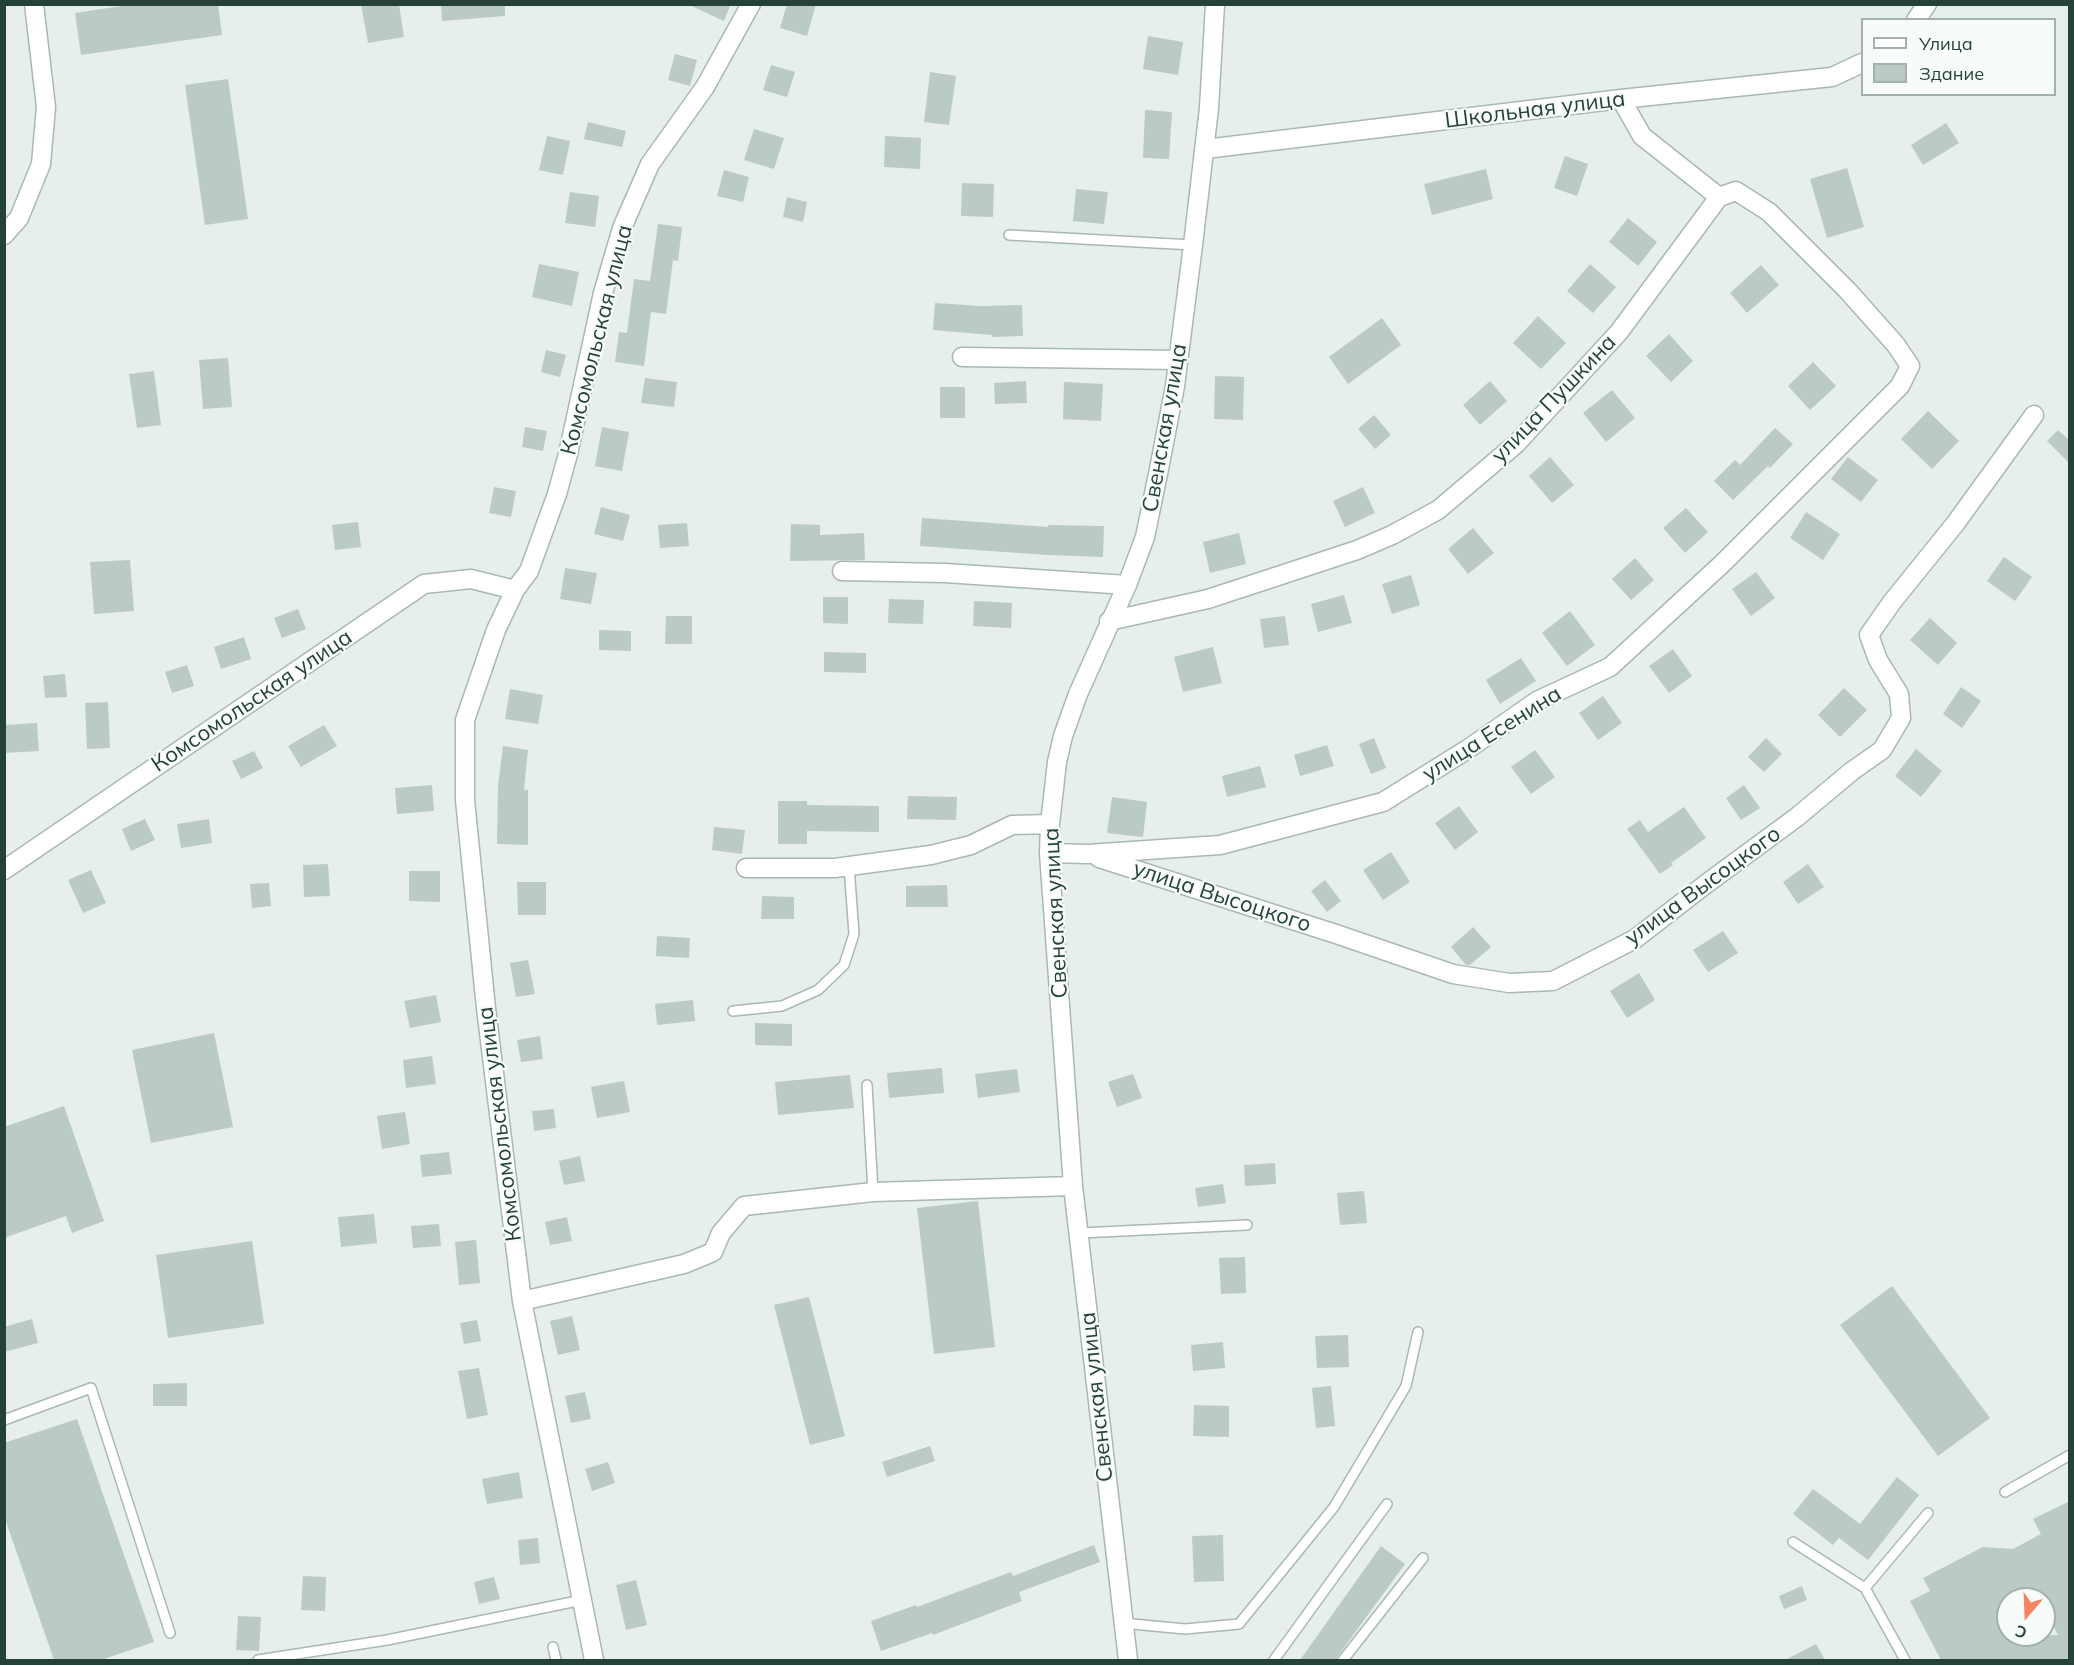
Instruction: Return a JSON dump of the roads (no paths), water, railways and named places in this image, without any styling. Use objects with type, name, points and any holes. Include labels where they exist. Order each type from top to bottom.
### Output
[{"type":"street","points":[[4,236],[19,218],[41,164],[46,107],[34,4]]},
{"type":"street","name":"Комсомольская улица","points":[[594,1660],[522,1301],[486,1008],[465,800],[465,720],[496,630],[514,590],[528,571],[557,494],[603,293],[622,228],[650,164],[705,87],[751,4]]},
{"type":"street","name":"Свенская улица","points":[[1128,1660],[1073,1186],[1049,853],[1050,824],[1057,762],[1063,735],[1144,537],[1175,386],[1209,108],[1215,4]]},
{"type":"street","points":[[1917,18],[1927,4]]},
{"type":"street","name":"Школьная улица","points":[[1204,149],[1621,99],[1832,77],[1861,64]]},
{"type":"street","points":[[1621,99],[1642,136],[1719,197]]},
{"type":"street","name":"улица Есенина","points":[[1049,853],[1088,854],[1220,845],[1383,802],[1468,749],[1537,701],[1610,667],[1722,563],[1900,386],[1910,366],[1896,345],[1848,291],[1769,212],[1736,191],[1719,197]]},
{"type":"street","name":"улица Пушкина","points":[[1109,621],[1208,599],[1357,550],[1392,535],[1438,510],[1516,444],[1619,332],[1719,197]]},
{"type":"street","points":[[962,357],[1179,360]]},
{"type":"street","name":"улица Высоцкого","points":[[1088,854],[1453,974],[1509,983],[1553,981],[1635,939],[1882,750],[1900,718],[1899,694],[1878,660],[1869,635],[1892,602],[1955,524],[2034,415]]},
{"type":"street","points":[[842,571],[945,573],[1126,585]]},
{"type":"street","name":"Комсомольская улица","points":[[4,870],[424,584],[471,579],[514,590]]},
{"type":"street","points":[[747,868],[849,866],[931,855],[970,845],[1012,825],[1050,824]]},
{"type":"street","points":[[522,1301],[684,1264],[713,1252],[721,1233],[744,1206],[873,1192],[1073,1186]]},
{"type":"lane","points":[[1009,235],[1193,245]]},
{"type":"lane","points":[[733,1011],[783,1006],[818,990],[844,965],[854,934],[849,866]]},
{"type":"lane","points":[[867,1084],[873,1192]]},
{"type":"lane","points":[[1080,1233],[1247,1225]]},
{"type":"lane","points":[[1122,1623],[1185,1629],[1239,1624],[1334,1507],[1406,1386],[1418,1332]]},
{"type":"lane","points":[[4,1420],[91,1388],[170,1633]]},
{"type":"lane","points":[[2005,1492],[2070,1455]]},
{"type":"lane","points":[[1274,1660],[1388,1504]]},
{"type":"lane","points":[[1865,1588],[1928,1513]]},
{"type":"lane","points":[[1793,1542],[1865,1588],[1905,1660]]},
{"type":"lane","points":[[1343,1660],[1423,1558]]},
{"type":"lane","points":[[258,1660],[387,1640],[582,1600]]},
{"type":"lane","points":[[553,1647],[556,1660]]}]
